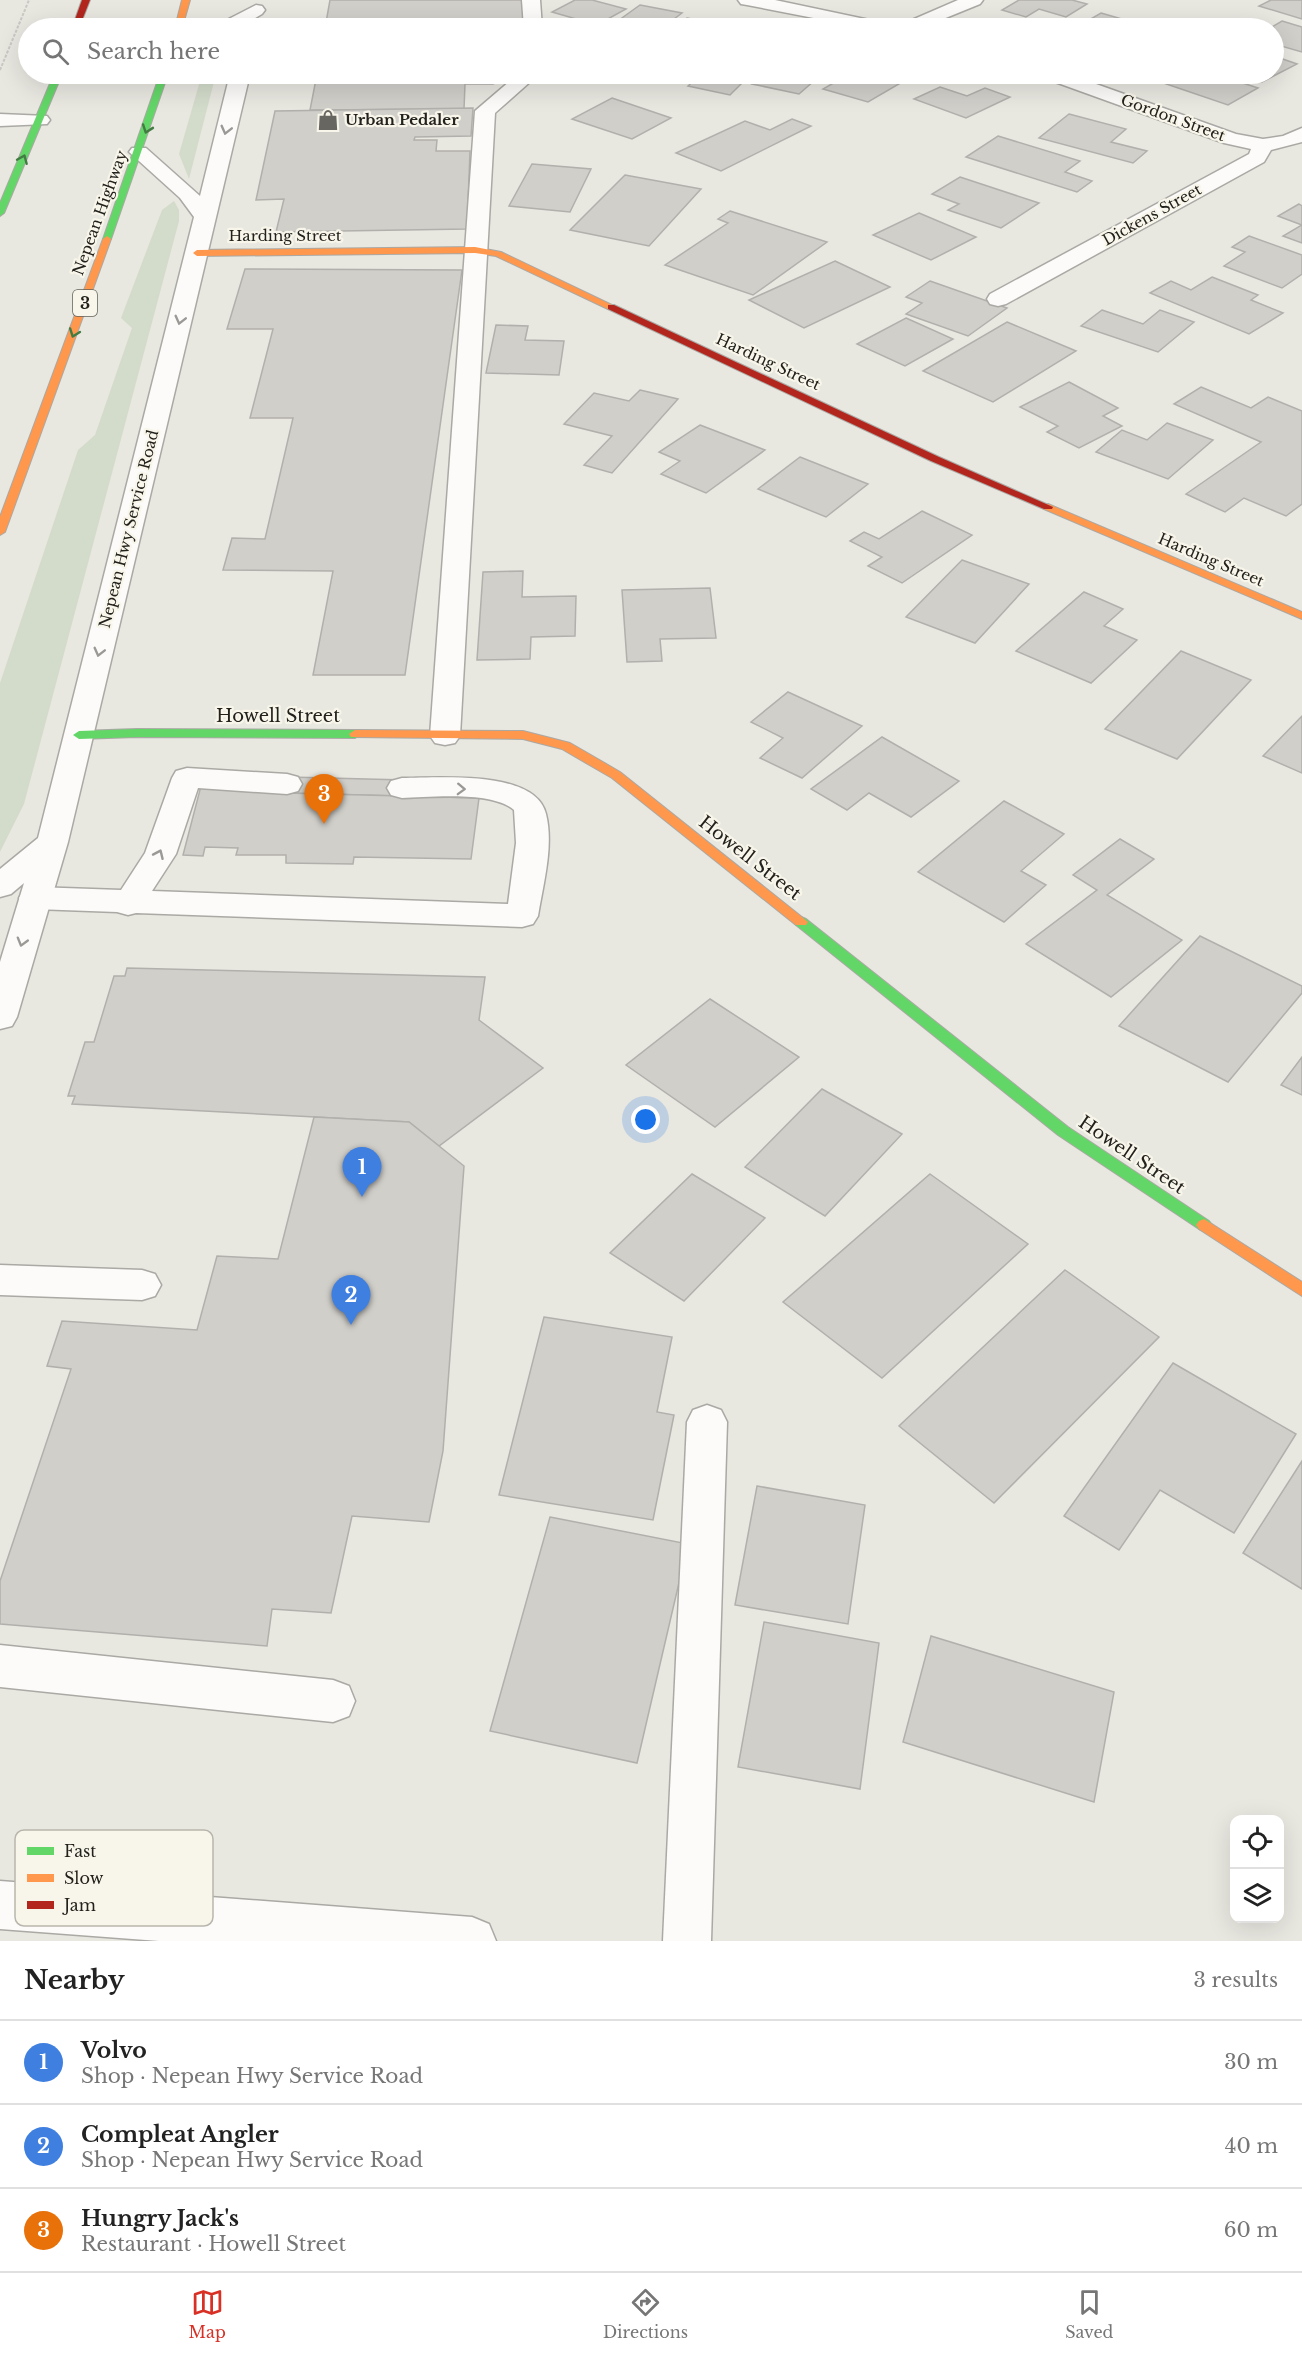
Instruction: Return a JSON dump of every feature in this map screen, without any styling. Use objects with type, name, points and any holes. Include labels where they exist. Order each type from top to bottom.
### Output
[{"type":"main road","points":[[79,18],[86,0]]},
{"type":"main road","points":[[181,18],[186,0]]},
{"type":"main road","points":[[0,213],[54,84]]},
{"type":"main road","name":"Nepean Highway","points":[[0,532],[139,152],[161,84]]},
{"type":"main road","name":"Harding Street","points":[[197,253],[475,250],[498,254],[935,459],[1302,616]]},
{"type":"main road","name":"Howell Street","points":[[80,735],[148,733],[523,735],[566,746],[616,775],[1062,1131],[1302,1290]]},
{"type":"street","points":[[531,0],[532,18]]},
{"type":"street","points":[[747,0],[840,18]]},
{"type":"street","points":[[930,18],[974,0]]},
{"type":"street","points":[[239,18],[257,5]]},
{"type":"street","name":"Nepean Hwy Service Road","points":[[0,1017],[52,842],[80,735],[238,84]]},
{"type":"street","points":[[445,736],[485,111],[517,84]]},
{"type":"street","name":"Gordon Street","points":[[1079,84],[1231,139],[1263,145]]},
{"type":"street","points":[[0,120],[40,120]]},
{"type":"street","points":[[1263,145],[1288,141],[1302,134]]},
{"type":"street","name":"Dickens Street","points":[[998,299],[1257,158],[1263,145]]},
{"type":"street","points":[[139,152],[187,194],[205,216]]},
{"type":"street","points":[[128,904],[160,854],[187,778],[287,784]]},
{"type":"street","points":[[35,898],[128,904],[522,916],[532,835],[532,818],[528,806],[513,795],[489,791],[402,788]]},
{"type":"street","points":[[0,886],[52,842]]},
{"type":"street","points":[[0,1280],[142,1285]]},
{"type":"street","points":[[687,1941],[707,1422]]},
{"type":"street","points":[[0,1666],[333,1701]]},
{"type":"street","points":[[0,1905],[15,1906]]},
{"type":"street","points":[[213,1921],[472,1941]]},
{"type":"path","points":[[22,18],[29,0]]},
{"type":"path","points":[[0,70],[18,27]]},
{"type":"green space","points":[[199,84],[213,84],[189,179],[179,154]]},
{"type":"green space","points":[[174,201],[179,210],[179,221],[24,804],[0,852],[0,683],[78,450],[95,435],[132,328],[121,318],[162,210]]},
{"type":"building","points":[[330,0],[523,0],[523,18],[327,18]]},
{"type":"building","points":[[575,0],[592,0],[626,9],[610,18],[573,18],[552,12]]},
{"type":"building","points":[[1019,0],[1072,0],[1087,4],[1066,17],[1039,9],[1026,17],[1002,10]]},
{"type":"building","points":[[1271,0],[1302,0],[1302,19],[1259,6]]},
{"type":"building","points":[[640,5],[682,13],[675,18],[622,18]]},
{"type":"building","points":[[1101,13],[1118,18],[1092,18]]},
{"type":"building","points":[[1284,22],[1302,27],[1302,52],[1284,47]]},
{"type":"building","points":[[1284,59],[1297,64],[1284,71]]},
{"type":"building","points":[[315,84],[465,84],[464,109],[310,110]]},
{"type":"building","points":[[690,84],[741,84],[730,95],[688,86]]},
{"type":"building","points":[[752,84],[810,84],[799,94]]},
{"type":"building","points":[[832,84],[899,84],[868,102],[823,89]]},
{"type":"building","points":[[1166,84],[1246,84],[1258,88],[1228,105]]},
{"type":"building","points":[[940,87],[967,96],[985,88],[1010,97],[966,118],[914,99]]},
{"type":"building","points":[[612,98],[671,118],[632,139],[572,119]]},
{"type":"building","points":[[473,108],[471,136],[415,137],[414,140],[437,140],[436,151],[470,151],[467,229],[276,232],[284,199],[256,200],[275,111]]},
{"type":"building","points":[[1069,114],[1126,129],[1111,142],[1147,151],[1133,163],[1039,138]]},
{"type":"building","points":[[792,119],[811,126],[721,171],[676,153],[745,121],[770,130]]},
{"type":"building","points":[[998,136],[1080,161],[1065,172],[1092,181],[1077,192],[966,157]]},
{"type":"building","points":[[532,164],[591,169],[570,212],[509,206]]},
{"type":"building","points":[[625,175],[701,189],[649,246],[570,230]]},
{"type":"building","points":[[960,177],[1039,203],[1001,228],[948,210],[959,204],[932,194]]},
{"type":"building","points":[[1299,204],[1302,206],[1302,225],[1278,216]]},
{"type":"building","points":[[730,211],[827,242],[753,295],[665,265],[728,223],[718,219]]},
{"type":"building","points":[[919,213],[976,237],[931,260],[873,235]]},
{"type":"building","points":[[1302,225],[1302,243],[1283,236]]},
{"type":"building","points":[[1249,236],[1302,255],[1302,274],[1282,288],[1224,266],[1245,252],[1232,247]]},
{"type":"building","points":[[835,261],[890,287],[804,328],[749,300]]},
{"type":"building","points":[[245,269],[462,270],[405,675],[313,675],[333,571],[223,570],[232,538],[265,539],[293,418],[250,418],[273,329],[227,329]]},
{"type":"building","points":[[1212,277],[1258,295],[1251,300],[1283,313],[1249,334],[1150,293],[1171,281],[1191,290]]},
{"type":"building","points":[[930,281],[1007,308],[968,336],[906,314],[922,303],[906,297]]},
{"type":"building","points":[[1102,310],[1143,324],[1160,310],[1194,322],[1158,352],[1081,326]]},
{"type":"building","points":[[906,318],[953,339],[905,366],[857,344]]},
{"type":"building","points":[[1007,322],[1076,351],[993,402],[923,371]]},
{"type":"building","points":[[496,325],[528,326],[525,340],[564,341],[559,375],[486,373]]},
{"type":"building","points":[[1069,382],[1118,408],[1103,416],[1122,426],[1079,448],[1047,432],[1058,426],[1020,407]]},
{"type":"building","points":[[1201,387],[1251,408],[1268,397],[1302,411],[1302,504],[1286,516],[1244,498],[1225,512],[1186,494],[1261,442],[1174,404]]},
{"type":"building","points":[[640,390],[678,399],[612,473],[584,465],[612,436],[564,424],[594,393],[629,401]]},
{"type":"building","points":[[1167,423],[1213,440],[1168,479],[1096,452],[1122,430],[1147,440]]},
{"type":"building","points":[[700,425],[765,450],[706,493],[661,474],[680,461],[659,452]]},
{"type":"building","points":[[800,457],[868,484],[826,517],[758,489]]},
{"type":"building","points":[[922,511],[972,535],[902,583],[868,566],[882,557],[850,541],[864,532],[879,539]]},
{"type":"building","points":[[962,560],[1029,584],[975,643],[906,617]]},
{"type":"building","points":[[523,571],[522,597],[576,596],[575,636],[531,637],[530,659],[477,660],[483,572]]},
{"type":"building","points":[[710,588],[716,638],[660,639],[662,661],[627,662],[622,590]]},
{"type":"building","points":[[1084,592],[1123,609],[1104,626],[1137,640],[1091,683],[1016,651]]},
{"type":"building","points":[[1181,651],[1251,680],[1177,759],[1105,729]]},
{"type":"building","points":[[788,692],[862,726],[802,778],[760,758],[783,738],[751,722]]},
{"type":"building","points":[[1302,716],[1302,773],[1263,756]]},
{"type":"building","points":[[882,737],[959,781],[911,817],[869,793],[847,810],[811,789]]},
{"type":"building","points":[[289,777],[405,780],[401,796],[285,793]]},
{"type":"building","points":[[201,786],[285,793],[479,798],[471,859],[354,857],[353,864],[286,863],[286,855],[236,855],[238,848],[205,847],[203,856],[183,855]]},
{"type":"building","points":[[1004,801],[1064,834],[1021,871],[1046,885],[1004,922],[918,872]]},
{"type":"building","points":[[1120,839],[1154,859],[1107,895],[1182,940],[1111,997],[1026,944],[1097,890],[1073,875]]},
{"type":"building","points":[[1200,936],[1302,986],[1302,993],[1228,1082],[1119,1026]]},
{"type":"building","points":[[127,968],[485,977],[479,1020],[543,1068],[439,1146],[409,1122],[72,1104],[75,1096],[68,1096],[85,1042],[94,1042],[114,976],[125,976]]},
{"type":"building","points":[[710,999],[799,1057],[715,1127],[626,1065]]},
{"type":"building","points":[[1302,1057],[1302,1095],[1281,1085]]},
{"type":"building","points":[[822,1089],[902,1134],[825,1216],[745,1167]]},
{"type":"building","points":[[314,1117],[409,1122],[464,1166],[443,1451],[429,1522],[352,1516],[331,1613],[272,1609],[267,1646],[0,1624],[0,1581],[71,1369],[47,1366],[62,1321],[197,1330],[217,1256],[278,1259]]},
{"type":"building","points":[[692,1174],[765,1218],[684,1301],[610,1253]]},
{"type":"building","points":[[930,1174],[1028,1244],[882,1378],[783,1302]]},
{"type":"building","points":[[1065,1270],[1159,1337],[994,1503],[899,1426]]},
{"type":"building","points":[[544,1317],[672,1337],[657,1412],[674,1415],[653,1520],[499,1495]]},
{"type":"building","points":[[1173,1363],[1296,1434],[1234,1533],[1160,1490],[1119,1550],[1064,1516]]},
{"type":"building","points":[[1302,1461],[1302,1589],[1243,1553]]},
{"type":"building","points":[[757,1486],[865,1505],[848,1624],[735,1605]]},
{"type":"building","points":[[550,1517],[688,1544],[637,1763],[490,1731]]},
{"type":"building","points":[[764,1622],[879,1643],[860,1789],[738,1767]]},
{"type":"building","points":[[931,1636],[1114,1692],[1094,1802],[903,1742]]},
{"type":"traffic: fast","points":[[0,213],[54,84]]},
{"type":"traffic: fast","points":[[107,239],[161,84]]},
{"type":"traffic: fast","points":[[79,735],[355,734]]},
{"type":"traffic: fast","points":[[801,922],[1063,1131],[1204,1225]]},
{"type":"traffic: slow","points":[[181,18],[186,0]]},
{"type":"traffic: slow","points":[[0,532],[107,239]]},
{"type":"traffic: slow","points":[[197,253],[475,250],[498,254],[611,307]]},
{"type":"traffic: slow","points":[[1048,507],[1302,616]]},
{"type":"traffic: slow","points":[[355,734],[523,735],[566,746],[616,775],[801,922]]},
{"type":"traffic: slow","points":[[1204,1225],[1302,1290]]},
{"type":"traffic: jam","points":[[79,18],[86,0]]},
{"type":"traffic: jam","points":[[611,307],[935,459],[1048,507]]},
{"type":"place","name":"Urban Pedaler","points":[[328,120]]},
{"type":"place","name":"Hungry Jack's","points":[[324,824]]},
{"type":"place","name":"Volvo","points":[[362,1197]]},
{"type":"place","name":"Compleat Angler","points":[[351,1325]]}]
